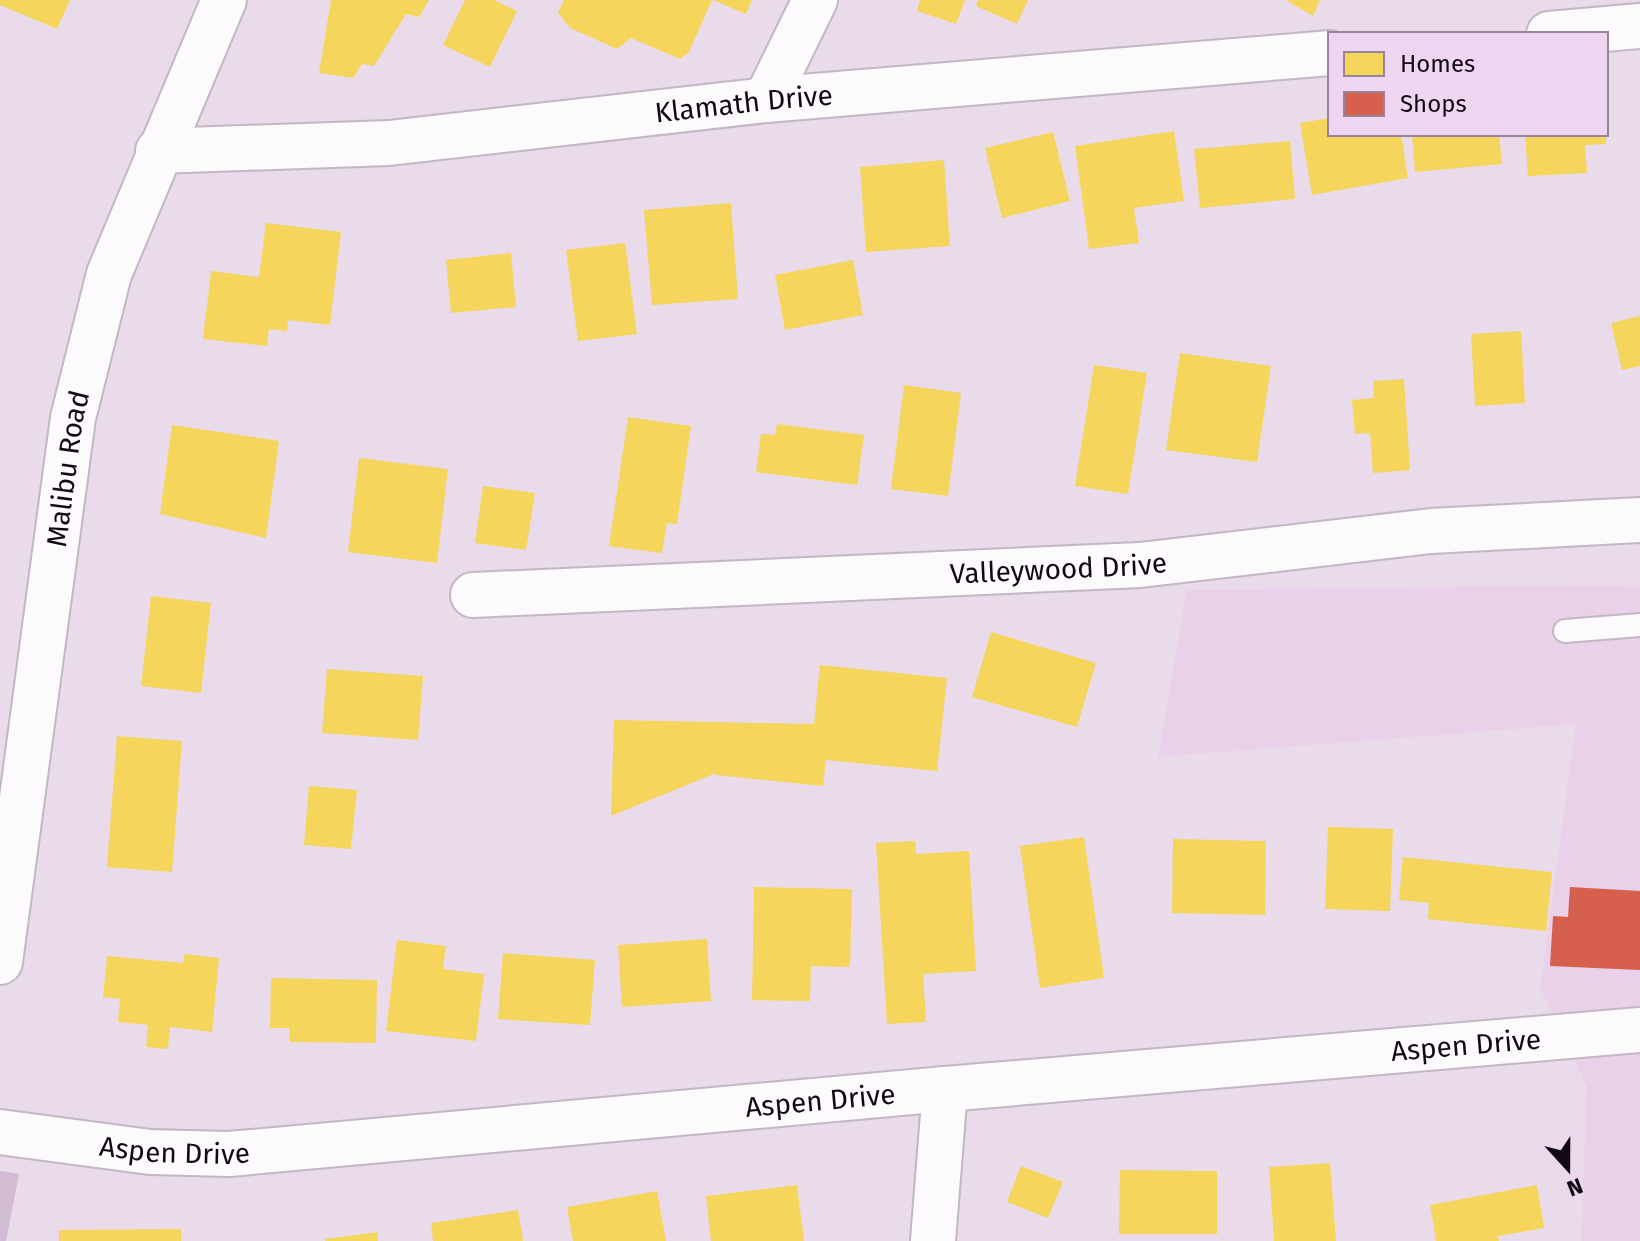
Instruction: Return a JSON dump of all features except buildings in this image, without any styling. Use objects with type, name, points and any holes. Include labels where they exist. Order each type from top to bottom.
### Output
[{"type":"street","name":"Malibu Road","points":[[0,962],[73,418],[109,274],[158,151],[224,0]]},
{"type":"street","points":[[766,100],[815,0]]},
{"type":"street","points":[[1572,32],[1640,26]]},
{"type":"street","name":"Klamath Drive","points":[[158,151],[389,143],[766,100],[1328,53]]},
{"type":"street","name":"Valleywood Drive","points":[[473,595],[1140,565],[1431,531],[1640,520]]},
{"type":"street","name":"Aspen Drive","points":[[0,1132],[150,1152],[229,1154],[1640,1030]]},
{"type":"street","points":[[933,1241],[945,1089]]},
{"type":"lane","points":[[1565,631],[1640,625]]},
{"type":"shaded area","points":[[1640,585],[1640,1241],[1581,1241],[1587,1087],[1540,989],[1576,724],[1158,757],[1187,590]]},
{"type":"shaded area","points":[[0,1171],[19,1174],[6,1241],[0,1241]]}]
